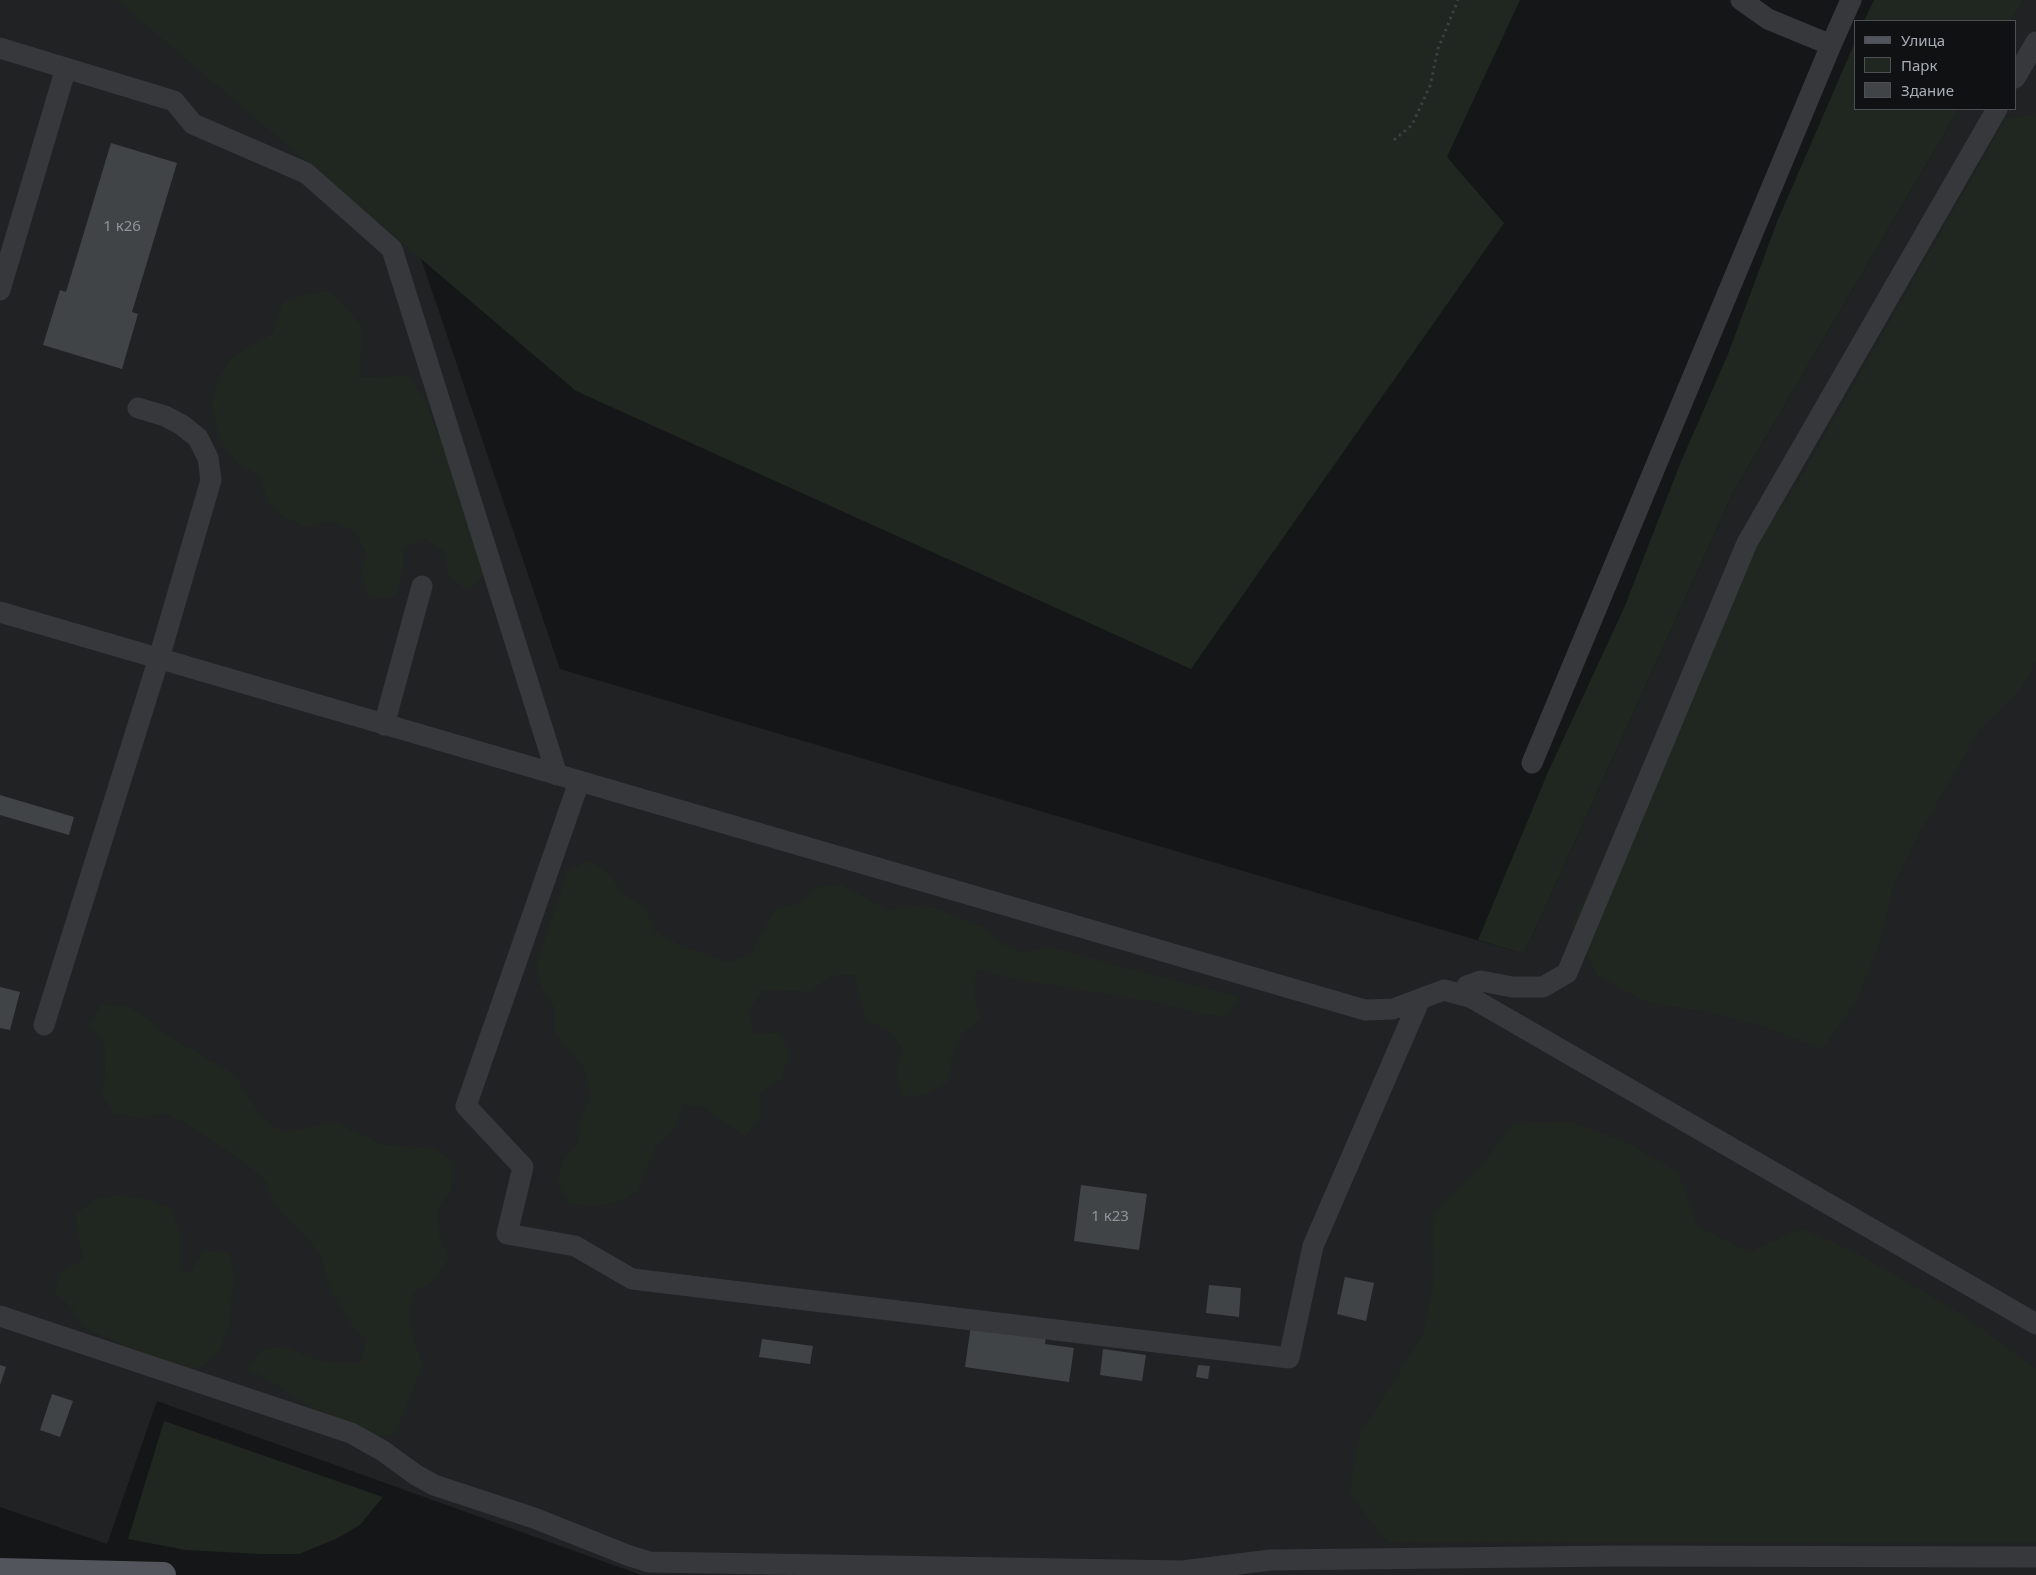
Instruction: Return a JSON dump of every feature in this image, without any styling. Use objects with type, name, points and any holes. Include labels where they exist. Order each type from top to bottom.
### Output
[{"type":"main road","points":[[0,1571],[163,1575]]},
{"type":"lane","points":[[1741,0],[1768,19],[1831,45]]},
{"type":"lane","points":[[1532,763],[1851,0]]},
{"type":"lane","points":[[2016,76],[2036,42]]},
{"type":"lane","points":[[0,48],[174,101],[193,124],[306,173],[392,249],[557,775]]},
{"type":"lane","points":[[0,290],[66,68]]},
{"type":"lane","points":[[1460,995],[1467,986],[1482,982],[1512,986],[1544,987],[1567,973],[1747,543],[1996,110]]},
{"type":"lane","points":[[44,1025],[159,658],[211,480],[208,458],[198,438],[182,425],[165,416],[138,408]]},
{"type":"lane","points":[[384,724],[422,586]]},
{"type":"lane","points":[[0,612],[1365,1010],[1393,1009],[1444,990],[1470,997],[2036,1324]]},
{"type":"lane","points":[[579,782],[466,1106],[523,1167],[507,1234],[575,1246],[632,1279],[1289,1358],[1313,1246],[1420,999]]},
{"type":"lane","points":[[0,1316],[352,1433],[434,1485],[534,1518],[649,1562],[1182,1571],[1271,1560],[1616,1556],[2036,1557]]},
{"type":"path","points":[[1394,140],[1412,125],[1430,86],[1438,49],[1458,0]]},
{"type":"shaded area","points":[[0,0],[131,0],[414,238],[560,669],[1524,954],[1733,493],[1958,110],[2016,110],[2016,20],[2012,20],[2023,0],[2036,0],[2036,1575],[641,1575],[157,1401],[107,1544],[0,1507]]},
{"type":"green space","points":[[117,0],[1520,0],[1447,157],[1504,223],[1191,669],[576,391]]},
{"type":"green space","points":[[1874,0],[2023,0],[2012,20],[1864,20]]},
{"type":"green space","points":[[1854,44],[1854,110],[1958,110],[1733,493],[1524,954],[1478,940],[1548,772],[1624,608],[1680,464],[1728,354],[1777,222]]},
{"type":"green space","points":[[2036,115],[2036,662],[2021,688],[1980,729],[1921,830],[1893,886],[1879,945],[1857,1000],[1822,1049],[1764,1027],[1708,1012],[1648,1003],[1598,976],[1572,925],[1728,588],[1803,474],[2006,118]]},
{"type":"green space","points":[[328,291],[346,307],[362,327],[360,377],[409,376],[423,397],[442,443],[485,575],[467,590],[448,576],[445,552],[426,539],[404,547],[403,571],[395,597],[369,597],[361,575],[367,553],[355,532],[330,521],[307,528],[284,517],[267,501],[261,477],[240,465],[224,448],[216,426],[212,404],[218,380],[231,358],[273,333],[282,303],[304,294]]},
{"type":"green space","points":[[590,860],[610,876],[624,895],[645,907],[655,931],[680,945],[728,962],[751,955],[762,932],[777,908],[802,903],[817,887],[841,884],[887,910],[911,906],[935,908],[981,926],[1001,943],[1024,953],[1049,947],[1239,997],[1227,1017],[1201,1014],[1155,1002],[1001,977],[977,969],[974,994],[980,1018],[961,1035],[952,1058],[948,1082],[927,1094],[903,1098],[896,1072],[903,1049],[889,1030],[866,1021],[854,975],[830,976],[811,992],[763,990],[748,1011],[754,1034],[779,1032],[790,1054],[781,1080],[760,1093],[760,1118],[745,1136],[705,1108],[683,1104],[675,1129],[656,1146],[637,1192],[616,1203],[593,1206],[570,1204],[557,1183],[563,1161],[578,1143],[580,1119],[591,1096],[584,1068],[555,1032],[555,1008],[541,987],[536,965],[568,871]]},
{"type":"green space","points":[[102,1004],[128,1006],[168,1036],[234,1074],[261,1117],[283,1132],[334,1122],[382,1144],[436,1149],[454,1164],[451,1190],[437,1210],[439,1235],[449,1258],[434,1281],[413,1293],[409,1318],[414,1343],[423,1365],[395,1434],[371,1439],[331,1415],[309,1407],[269,1380],[247,1369],[263,1349],[287,1347],[311,1358],[336,1363],[360,1363],[367,1341],[351,1324],[338,1303],[327,1282],[322,1257],[307,1238],[273,1203],[266,1181],[248,1165],[187,1124],[165,1113],[141,1118],[115,1114],[102,1095],[105,1070],[104,1044],[90,1025]]},
{"type":"green space","points":[[1572,1122],[1628,1143],[1678,1172],[1697,1226],[1749,1252],[1802,1228],[1857,1253],[1960,1313],[2036,1369],[2036,1543],[1389,1542],[1349,1494],[1359,1437],[1424,1333],[1434,1276],[1432,1213],[1476,1173],[1514,1123]]},
{"type":"green space","points":[[121,1195],[147,1199],[170,1208],[180,1233],[180,1270],[191,1273],[203,1251],[229,1253],[234,1277],[229,1327],[219,1350],[202,1367],[179,1370],[84,1328],[72,1308],[54,1292],[62,1270],[84,1259],[78,1237],[76,1214],[97,1198]]},
{"type":"green space","points":[[164,1421],[383,1497],[360,1525],[336,1539],[299,1554],[186,1550],[128,1539]]},
{"type":"building","points":[[111,143],[177,163],[132,312],[138,314],[122,369],[43,345],[60,290],[66,292]]},
{"type":"building","points":[[0,795],[74,817],[69,835],[0,815]]},
{"type":"building","points":[[0,987],[20,992],[10,1030],[0,1028]]},
{"type":"building","points":[[1081,1185],[1147,1194],[1139,1250],[1074,1241]]},
{"type":"building","points":[[1345,1277],[1374,1283],[1366,1321],[1337,1314]]},
{"type":"building","points":[[1209,1285],[1241,1288],[1239,1317],[1206,1313]]},
{"type":"building","points":[[971,1325],[1046,1336],[1045,1344],[1074,1348],[1069,1382],[965,1367]]},
{"type":"building","points":[[762,1339],[813,1346],[810,1364],[759,1357]]},
{"type":"building","points":[[1103,1349],[1146,1355],[1142,1381],[1100,1375]]},
{"type":"building","points":[[0,1365],[6,1367],[0,1385]]},
{"type":"building","points":[[1198,1365],[1210,1366],[1208,1379],[1196,1377]]},
{"type":"building","points":[[52,1394],[73,1401],[60,1437],[40,1430]]}]
